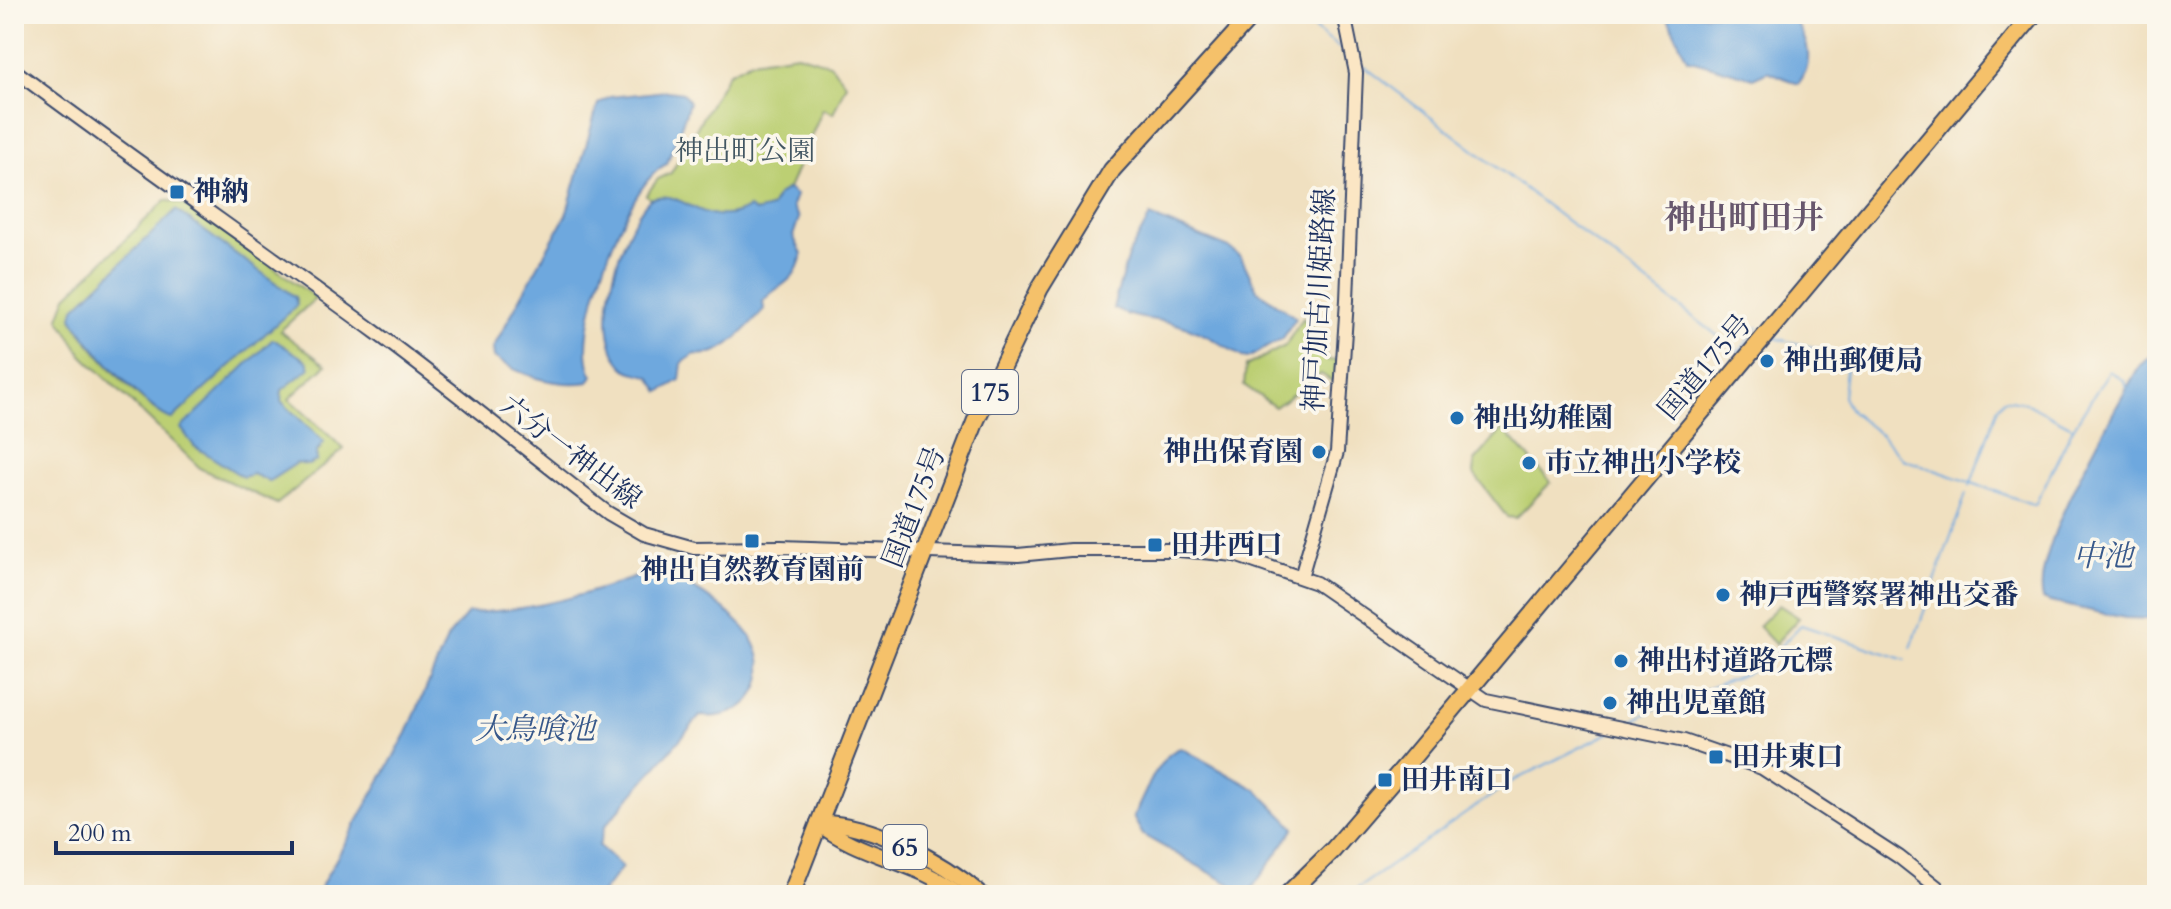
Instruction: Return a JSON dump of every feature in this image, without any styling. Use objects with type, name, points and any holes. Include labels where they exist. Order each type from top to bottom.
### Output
[{"type":"highway","name":"国道175号","points":[[791,895],[976,420],[1040,288],[1112,170],[1253,14]]},
{"type":"highway","name":"国道175号","points":[[1287,895],[1333,850],[2034,14]]},
{"type":"main road","name":"神戸加古川姫路線","points":[[1301,577],[1337,452],[1356,73],[1344,14]]},
{"type":"main road","name":"六分一神出線","points":[[14,70],[136,163],[176,187],[379,335],[626,525],[663,541],[694,548],[1018,555],[1070,550],[1179,550],[1235,555],[1301,577]]},
{"type":"main road","points":[[1301,577],[1316,583],[1468,689],[1499,703],[1684,741],[1762,768],[1899,857],[1937,887],[1941,895]]},
{"type":"main road","name":"65","points":[[818,823],[840,822],[916,851],[982,895]]},
{"type":"main road","name":"65","points":[[818,823],[835,837],[913,867],[960,895]]},
{"type":"green space","name":"神出町公園","points":[[797,54],[830,64],[846,84],[833,114],[823,109],[788,189],[778,195],[771,208],[718,216],[672,198],[662,196],[650,199],[646,195],[658,179],[671,173],[728,73],[751,61]]},
{"type":"green space","points":[[166,200],[190,206],[316,298],[280,331],[326,365],[289,399],[344,449],[277,504],[201,469],[82,355],[59,318],[67,296]],"holes":[[[176,211],[295,297],[297,304],[172,419],[147,403],[116,374],[89,343],[72,317],[75,308]],[[282,390],[280,401],[321,448],[316,453],[317,461],[308,465],[297,463],[269,481],[253,474],[243,477],[194,446]]]},
{"type":"green space","points":[[1303,318],[1312,327],[1328,360],[1343,361],[1341,387],[1321,374],[1275,407],[1244,385],[1246,366],[1285,346]]},
{"type":"green space","points":[[1503,429],[1551,482],[1516,518],[1507,517],[1474,474],[1475,461]]},
{"type":"green space","points":[[1779,605],[1799,618],[1775,644],[1758,626]]},
{"type":"water","points":[[1666,14],[1790,14],[1808,49],[1804,75],[1798,84],[1768,71],[1753,78],[1687,59]]},
{"type":"water","points":[[667,91],[683,93],[689,102],[667,164],[651,176],[635,199],[606,262],[588,330],[587,357],[593,375],[589,382],[552,381],[527,375],[504,364],[494,357],[493,348],[566,215],[598,104],[610,97]]},
{"type":"water","points":[[788,189],[796,195],[792,206],[799,218],[793,236],[802,254],[791,278],[763,301],[764,310],[724,347],[715,352],[695,354],[682,363],[680,380],[660,392],[650,377],[626,369],[613,350],[609,330],[612,281],[628,233],[650,199],[662,196],[705,212],[733,214],[749,208],[755,212],[771,208],[778,195]]},
{"type":"water","points":[[176,210],[295,297],[297,305],[172,419],[149,404],[118,374],[72,317],[75,308]]},
{"type":"water","points":[[1150,216],[1229,248],[1241,257],[1257,290],[1296,318],[1283,338],[1248,358],[1242,357],[1188,328],[1113,308],[1128,256]]},
{"type":"water","points":[[273,339],[307,361],[310,368],[282,390],[281,401],[324,442],[316,453],[317,461],[308,465],[297,463],[269,481],[253,474],[243,477],[194,446],[181,428]]},
{"type":"water","name":"中池","points":[[2150,357],[2157,364],[2157,619],[2125,618],[2050,602],[2043,599],[2042,577],[2061,517],[2138,368]]},
{"type":"water","name":"大鳥喰池","points":[[656,570],[703,594],[743,627],[754,643],[761,674],[757,689],[749,701],[736,710],[720,716],[700,716],[605,826],[599,846],[622,867],[600,895],[316,895],[407,733],[448,637],[468,613],[564,599]]},
{"type":"water","points":[[1181,748],[1257,790],[1295,828],[1248,894],[1143,835],[1133,817],[1165,758]]},
{"type":"waterway","points":[[1295,14],[1342,50]]},
{"type":"waterway","points":[[1365,67],[1739,352],[1758,327]]},
{"type":"waterway","points":[[1775,338],[1824,350],[1837,357],[1846,368],[1843,397],[1851,412],[1881,435],[1903,459],[2035,505],[2073,428],[2109,371],[2125,381],[2127,388]]},
{"type":"waterway","points":[[1970,486],[1998,407],[2004,399],[2026,403],[2072,427]]},
{"type":"waterway","points":[[1911,648],[1966,494]]},
{"type":"waterway","points":[[1763,664],[1801,625],[1906,660]]},
{"type":"waterway","points":[[1666,705],[1755,670]]},
{"type":"waterway","points":[[1628,723],[1659,707]]},
{"type":"waterway","points":[[1348,895],[1511,782],[1609,733]]},
{"type":"place","name":"神納","points":[[177,192]]},
{"type":"place","name":"神出郵便局","points":[[1767,361]]},
{"type":"place","name":"神出幼稚園","points":[[1457,418]]},
{"type":"place","name":"神出保育園","points":[[1319,452]]},
{"type":"place","name":"市立神出小学校","points":[[1529,463]]},
{"type":"place","name":"神出自然教育園前","points":[[752,541]]},
{"type":"place","name":"田井西口","points":[[1155,545]]},
{"type":"place","name":"神戸西警察署神出交番","points":[[1723,595]]},
{"type":"place","name":"神出村道路元標","points":[[1621,661]]},
{"type":"place","name":"神出児童館","points":[[1610,703]]},
{"type":"place","name":"田井東口","points":[[1716,757]]},
{"type":"place","name":"田井南口","points":[[1385,780]]},
{"type":"district","name":"神出町田井","points":[[1744,218]]}]
